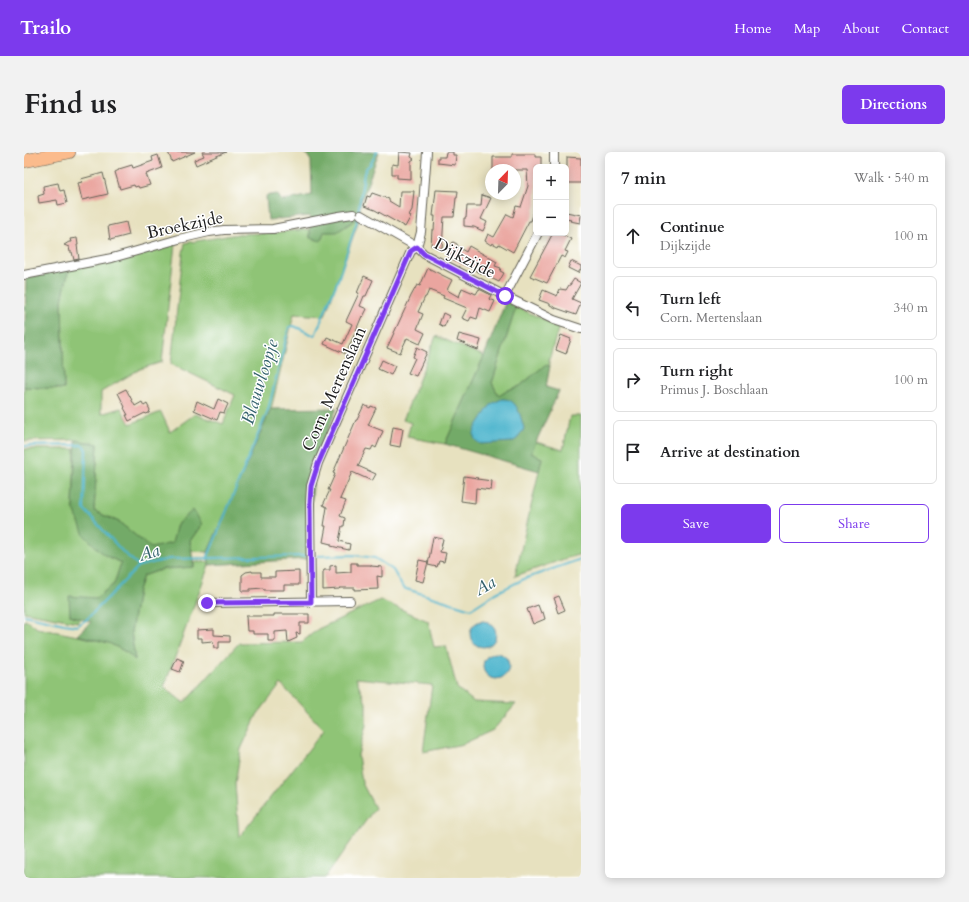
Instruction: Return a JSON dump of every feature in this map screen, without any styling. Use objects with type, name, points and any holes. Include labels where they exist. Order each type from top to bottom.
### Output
[{"type":"main road","points":[[24,161],[69,152]]},
{"type":"street","name":"Corn. Mertenslaan","points":[[311,602],[311,486],[318,464],[411,251],[417,247],[422,232],[427,152]]},
{"type":"street","points":[[554,152],[554,164]]},
{"type":"street","name":"Dijkzijde","points":[[357,214],[417,247],[424,254],[505,296],[554,320],[581,329]]},
{"type":"street","name":"Broekzijde","points":[[24,274],[112,258],[209,232],[224,230],[273,229],[357,214]]},
{"type":"street","points":[[505,296],[536,236]]},
{"type":"street","points":[[207,603],[350,601]]},
{"type":"green space","points":[[305,152],[379,152],[360,205],[360,217],[337,232],[324,232],[321,241],[310,238],[310,216],[268,220],[266,196],[277,194],[282,201],[312,195],[311,161]]},
{"type":"green space","points":[[360,217],[325,316],[294,314],[271,409],[208,552],[192,551],[190,541],[202,524],[177,524],[173,543],[151,549],[119,522],[94,511],[98,444],[76,440],[24,441],[24,387],[64,389],[62,300],[69,268],[112,261],[175,244],[162,362],[140,369],[101,392],[101,414],[121,408],[130,424],[161,412],[170,432],[195,414],[223,424],[235,395],[171,364],[185,243],[238,234],[270,233],[310,229],[310,238]]},
{"type":"green space","points":[[69,268],[62,301],[64,389],[24,387],[26,278]]},
{"type":"green space","points":[[506,301],[516,307],[492,383],[499,396],[508,390],[520,386],[545,365],[550,366],[546,387],[559,391],[531,453],[542,458],[539,471],[445,444],[484,356]]},
{"type":"green space","points":[[516,307],[559,326],[549,360],[550,366],[545,365],[520,386],[508,390],[499,396],[492,383]]},
{"type":"green space","points":[[436,336],[484,356],[445,444],[407,437],[411,423],[403,420]]},
{"type":"green space","points":[[337,408],[315,462],[307,559],[209,565],[208,552],[271,409]]},
{"type":"green space","points":[[570,416],[581,416],[581,554],[515,576],[542,458],[531,453],[536,442],[563,450]]},
{"type":"green space","points":[[76,440],[98,444],[94,511],[119,522],[151,548],[172,543],[177,524],[193,510],[202,524],[190,541],[194,567],[163,569],[143,576],[138,590],[131,632],[135,660],[126,652],[109,643],[77,635],[91,622],[70,615],[69,596],[96,598],[114,584],[121,563],[103,554],[84,535],[73,507]]},
{"type":"green space","points":[[24,449],[75,449],[73,507],[103,554],[121,563],[114,584],[70,615],[81,619],[78,622],[24,612]]},
{"type":"green space","points":[[194,562],[209,562],[164,687],[184,703],[239,643],[302,642],[318,629],[380,600],[428,621],[434,647],[446,646],[457,688],[474,702],[516,704],[493,730],[463,744],[423,752],[432,685],[356,678],[366,703],[366,725],[358,755],[362,783],[375,808],[325,878],[24,878],[24,620],[28,621],[37,628],[109,643],[126,652],[135,659],[131,632],[138,590],[143,576],[163,569],[194,567]],"holes":[[[281,684],[324,730],[239,837],[235,783],[241,749],[257,715]]]},
{"type":"water","points":[[502,399],[512,401],[518,409],[524,428],[523,431],[517,439],[512,442],[481,444],[475,439],[474,432],[493,403]]},
{"type":"water","points":[[483,621],[492,625],[496,634],[492,643],[483,647],[474,643],[470,634],[474,625]]},
{"type":"water","points":[[496,653],[505,657],[509,666],[505,675],[496,679],[487,675],[483,666],[487,657]]},
{"type":"building","points":[[168,152],[195,152],[172,162]]},
{"type":"building","points":[[202,152],[226,152],[196,165],[194,160],[204,156]]},
{"type":"building","points":[[399,152],[412,153],[411,157],[414,159],[411,161],[411,179],[397,178],[397,174],[392,174],[392,164],[398,165]]},
{"type":"building","points":[[446,152],[453,152],[453,155],[456,155],[455,165],[438,163],[438,157],[445,157]]},
{"type":"building","points":[[512,154],[535,154],[535,157],[541,157],[541,164],[533,164],[533,215],[531,221],[529,221],[513,252],[499,244],[498,246],[492,243],[491,245],[485,241],[488,234],[494,237],[507,214],[513,217],[516,206],[521,207],[528,186],[527,170],[521,170],[521,164],[493,164],[493,157],[512,157]]},
{"type":"building","points":[[158,155],[162,168],[146,174],[150,185],[139,188],[138,186],[135,187],[134,185],[120,189],[115,172],[119,169],[132,165],[133,168],[153,161],[152,157]]},
{"type":"building","points":[[567,157],[581,158],[581,183],[569,183],[569,164],[567,164]]},
{"type":"building","points":[[103,173],[108,194],[82,200],[78,183],[82,182],[81,179]]},
{"type":"building","points":[[58,183],[60,191],[64,190],[67,203],[58,205],[57,200],[39,203],[38,196],[44,194],[43,186]]},
{"type":"building","points":[[436,190],[458,191],[454,217],[444,217],[442,248],[431,246],[432,230],[434,230],[435,216],[433,216]]},
{"type":"building","points":[[400,191],[414,191],[412,210],[409,215],[411,216],[405,227],[375,210],[364,206],[367,196],[370,197],[372,193],[389,199],[389,201],[399,207]]},
{"type":"building","points":[[482,195],[485,196],[485,200],[490,200],[481,219],[487,222],[483,231],[474,227],[464,226],[467,206],[481,206]]},
{"type":"building","points":[[569,213],[581,215],[580,223],[570,221],[571,220],[569,220]]},
{"type":"building","points":[[126,222],[129,235],[110,240],[108,226]]},
{"type":"building","points":[[551,236],[565,236],[571,239],[565,251],[568,252],[565,258],[561,256],[547,283],[530,276]]},
{"type":"building","points":[[77,238],[79,259],[74,260],[69,247],[64,245],[71,242],[70,239]]},
{"type":"building","points":[[453,242],[466,252],[469,246],[497,262],[495,266],[501,268],[500,271],[504,273],[499,282],[448,257],[451,253],[448,251]]},
{"type":"building","points":[[571,261],[581,266],[578,273],[568,268]]},
{"type":"building","points":[[428,268],[452,280],[447,290],[459,297],[462,288],[476,294],[479,289],[491,295],[489,299],[495,301],[490,312],[480,308],[477,319],[471,317],[469,321],[462,318],[467,308],[443,298],[444,296],[429,290],[418,312],[423,314],[417,329],[425,333],[420,344],[407,338],[400,353],[387,348],[411,296],[417,285],[420,286]]},
{"type":"building","points":[[364,276],[373,280],[360,306],[367,309],[363,317],[362,316],[346,354],[324,344],[327,337],[343,344],[352,324],[346,321],[359,293],[357,293]]},
{"type":"building","points":[[574,279],[581,283],[572,299],[581,303],[576,315],[539,300],[543,290],[557,296],[560,289],[566,290]]},
{"type":"building","points":[[443,313],[449,316],[444,327],[439,324]]},
{"type":"building","points":[[459,334],[481,340],[478,350],[457,341]]},
{"type":"building","points":[[561,335],[571,339],[566,354],[556,350]]},
{"type":"building","points":[[417,347],[427,352],[416,376],[408,373],[415,358],[413,357]]},
{"type":"building","points":[[382,360],[395,366],[391,375],[378,369]]},
{"type":"building","points":[[126,389],[135,406],[142,402],[144,406],[147,404],[150,410],[149,413],[145,413],[129,421],[126,415],[128,415],[124,408],[125,407],[118,393]]},
{"type":"building","points":[[218,399],[228,404],[224,413],[220,412],[217,420],[194,410],[197,401],[214,409]]},
{"type":"building","points":[[364,405],[370,408],[371,406],[376,408],[368,425],[383,431],[376,448],[373,446],[371,450],[366,449],[358,466],[376,474],[372,481],[352,472],[340,499],[346,501],[340,516],[345,518],[339,541],[350,544],[349,550],[331,546],[331,544],[323,542],[327,507],[323,505],[335,474],[333,473]]},
{"type":"building","points":[[393,427],[403,429],[400,447],[390,445]]},
{"type":"building","points":[[464,476],[492,481],[491,490],[476,488],[475,503],[461,501]]},
{"type":"building","points":[[433,537],[443,539],[440,552],[446,553],[444,562],[439,561],[437,567],[428,565]]},
{"type":"building","points":[[419,560],[428,562],[423,582],[415,580]]},
{"type":"building","points":[[351,563],[357,563],[357,565],[382,567],[382,577],[377,576],[378,589],[355,590],[355,588],[340,588],[323,590],[324,570],[330,570],[330,566],[336,565],[336,573],[351,572]]},
{"type":"building","points":[[299,571],[299,585],[284,585],[284,590],[264,590],[263,588],[242,591],[242,575],[246,572],[261,572],[261,577],[275,577],[275,572]]},
{"type":"building","points":[[559,596],[565,610],[558,613],[554,598]]},
{"type":"building","points":[[538,605],[541,613],[543,612],[545,619],[533,624],[527,609]]},
{"type":"building","points":[[274,614],[309,614],[309,623],[300,623],[300,634],[296,633],[297,638],[288,642],[287,631],[275,632],[275,641],[268,641],[268,634],[253,634],[253,631],[247,631],[246,616],[274,616]]},
{"type":"building","points":[[214,629],[214,635],[230,636],[230,642],[219,642],[219,648],[214,648],[213,641],[202,642],[202,638],[197,638],[197,630]]},
{"type":"building","points":[[177,658],[184,661],[180,672],[172,669]]},
{"type":"waterway","name":"Blauwloopje","points":[[207,559],[268,410],[289,327],[294,326],[315,335],[338,280],[357,221],[364,173],[377,152]]},
{"type":"waterway","points":[[24,446],[83,445],[86,450],[84,509],[122,551],[139,566]]},
{"type":"waterway","name":"Aa","points":[[317,556],[354,555],[375,558],[393,570],[403,588],[471,609],[496,593],[524,579],[581,559]]},
{"type":"waterway","name":"Aa","points":[[24,615],[77,626],[86,620],[139,566],[169,559],[305,556]]},
{"type":"route","points":[[207,603],[311,602],[311,486],[318,464],[411,251],[417,247],[424,254],[505,296]]}]
